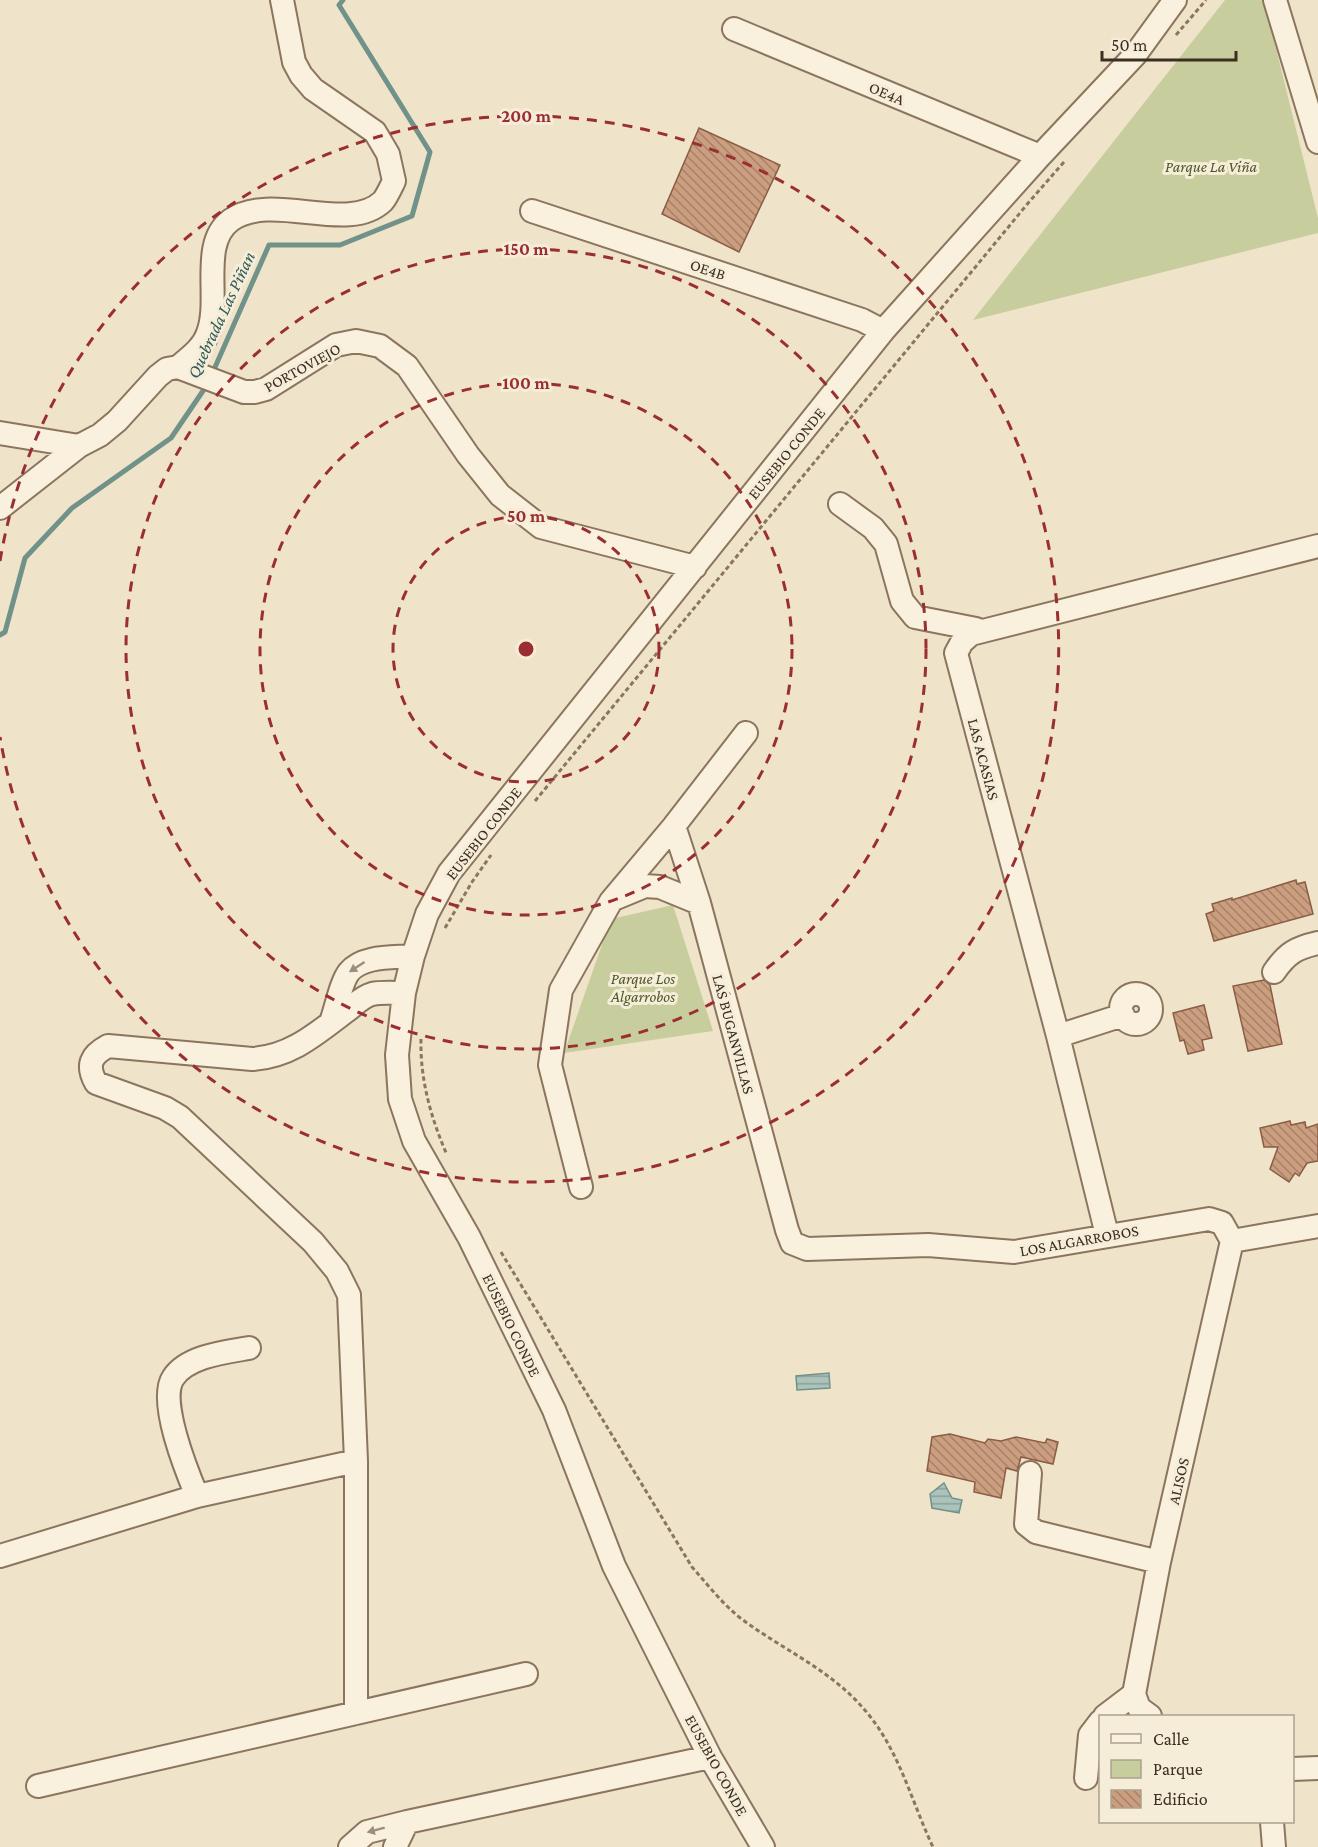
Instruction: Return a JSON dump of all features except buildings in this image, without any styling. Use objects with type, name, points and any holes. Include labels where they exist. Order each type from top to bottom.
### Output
[{"type":"street","points":[[0,508],[79,446],[100,435],[117,421],[167,369],[188,371],[208,334],[213,311],[213,252],[218,234],[230,221],[245,213],[262,209],[346,214],[367,210],[383,201],[394,181],[388,154],[375,132],[313,89],[301,75],[294,62],[282,0]]},
{"type":"street","name":"EUSEBIO CONDE","points":[[763,1847],[710,1757],[614,1566],[554,1410],[469,1237],[414,1141],[400,1099],[397,1055],[404,993],[427,914],[449,873],[883,331],[1040,156],[1135,55],[1175,0]]},
{"type":"street","points":[[1275,0],[1318,142]]},
{"type":"street","name":"OE4A","points":[[734,29],[1040,156]]},
{"type":"street","name":"OE4B","points":[[532,211],[862,320],[883,331]]},
{"type":"street","name":"PORTOVIEJO","points":[[188,371],[244,392],[255,392],[266,389],[336,345],[356,341],[380,346],[407,366],[468,456],[500,495],[541,527],[695,567]]},
{"type":"street","points":[[0,433],[79,446]]},
{"type":"street","points":[[840,504],[873,528],[886,544],[902,601],[915,617],[935,623],[976,629],[978,632]]},
{"type":"street","name":"LAS ACASIAS","points":[[1107,1235],[1058,1036],[956,653],[962,642],[971,634],[1318,546]]},
{"type":"street","points":[[581,1187],[550,1065],[561,990],[611,901],[747,733]]},
{"type":"street","name":"LAS BUGANVILLAS","points":[[674,826],[699,903],[792,1243]]},
{"type":"street","points":[[611,901],[645,886],[660,887],[699,903]]},
{"type":"street","points":[[1274,972],[1281,962],[1297,948],[1318,943]]},
{"type":"street","points":[[331,1022],[348,973],[357,965],[367,961],[413,956]]},
{"type":"street","points":[[356,1713],[356,1461],[349,1295],[337,1271],[313,1242],[180,1117],[165,1108],[96,1083],[91,1074],[92,1059],[108,1046],[252,1059],[269,1058],[306,1041],[371,994],[404,993]]},
{"type":"street","points":[[1058,1036],[1123,1015]]},
{"type":"street","name":"LOS ALGARROBOS","points":[[792,1243],[807,1249],[928,1245],[1014,1252],[1209,1219],[1222,1222],[1232,1241]]},
{"type":"street","points":[[1232,1241],[1318,1226]]},
{"type":"street","name":"ALISOS","points":[[1134,1694],[1159,1562],[1232,1241]]},
{"type":"street","points":[[197,1497],[182,1459],[172,1423],[170,1391],[172,1379],[178,1372],[205,1356],[249,1348]]},
{"type":"street","points":[[0,1556],[197,1497],[356,1461]]},
{"type":"street","points":[[1030,1473],[1026,1524],[1036,1532],[1159,1562]]},
{"type":"street","points":[[38,1786],[526,1674]]},
{"type":"street","points":[[1106,1715],[1134,1694],[1139,1708],[1149,1715]]},
{"type":"street","points":[[1086,1778],[1090,1735],[1099,1724]]},
{"type":"street","points":[[350,1847],[367,1832],[407,1822],[710,1757]]},
{"type":"street","points":[[1294,1769],[1318,1768]]},
{"type":"street","points":[[395,1847],[407,1822]]},
{"type":"street","points":[[1272,1823],[1274,1847]]},
{"type":"path","points":[[1176,36],[1206,0]]},
{"type":"path","points":[[532,804],[1067,158]]},
{"type":"path","points":[[445,928],[495,849]]},
{"type":"path","points":[[421,1029],[420,1062],[427,1098],[437,1132],[449,1160]]},
{"type":"path","points":[[497,1246],[692,1567],[716,1596],[740,1617],[825,1673],[872,1719],[893,1751],[933,1847]]},
{"type":"green space","name":"Parque La Viña","points":[[1225,0],[1264,0],[1318,218],[1318,233],[973,320]]},
{"type":"green space","name":"Parque Los Algarrobos","points":[[673,905],[713,1031],[564,1053],[611,919]]},
{"type":"water","points":[[829,1373],[830,1388],[797,1390],[796,1376]]},
{"type":"water","points":[[944,1483],[952,1498],[962,1500],[959,1513],[932,1508],[930,1494]]},
{"type":"waterway","name":"Quebrada Las Piñan","points":[[212,374],[269,245],[340,245],[412,216],[430,152],[339,5],[343,0]]},
{"type":"waterway","name":"Quebrada Las Piñan","points":[[0,635],[5,632],[25,558],[72,508],[171,438],[207,385]]}]
